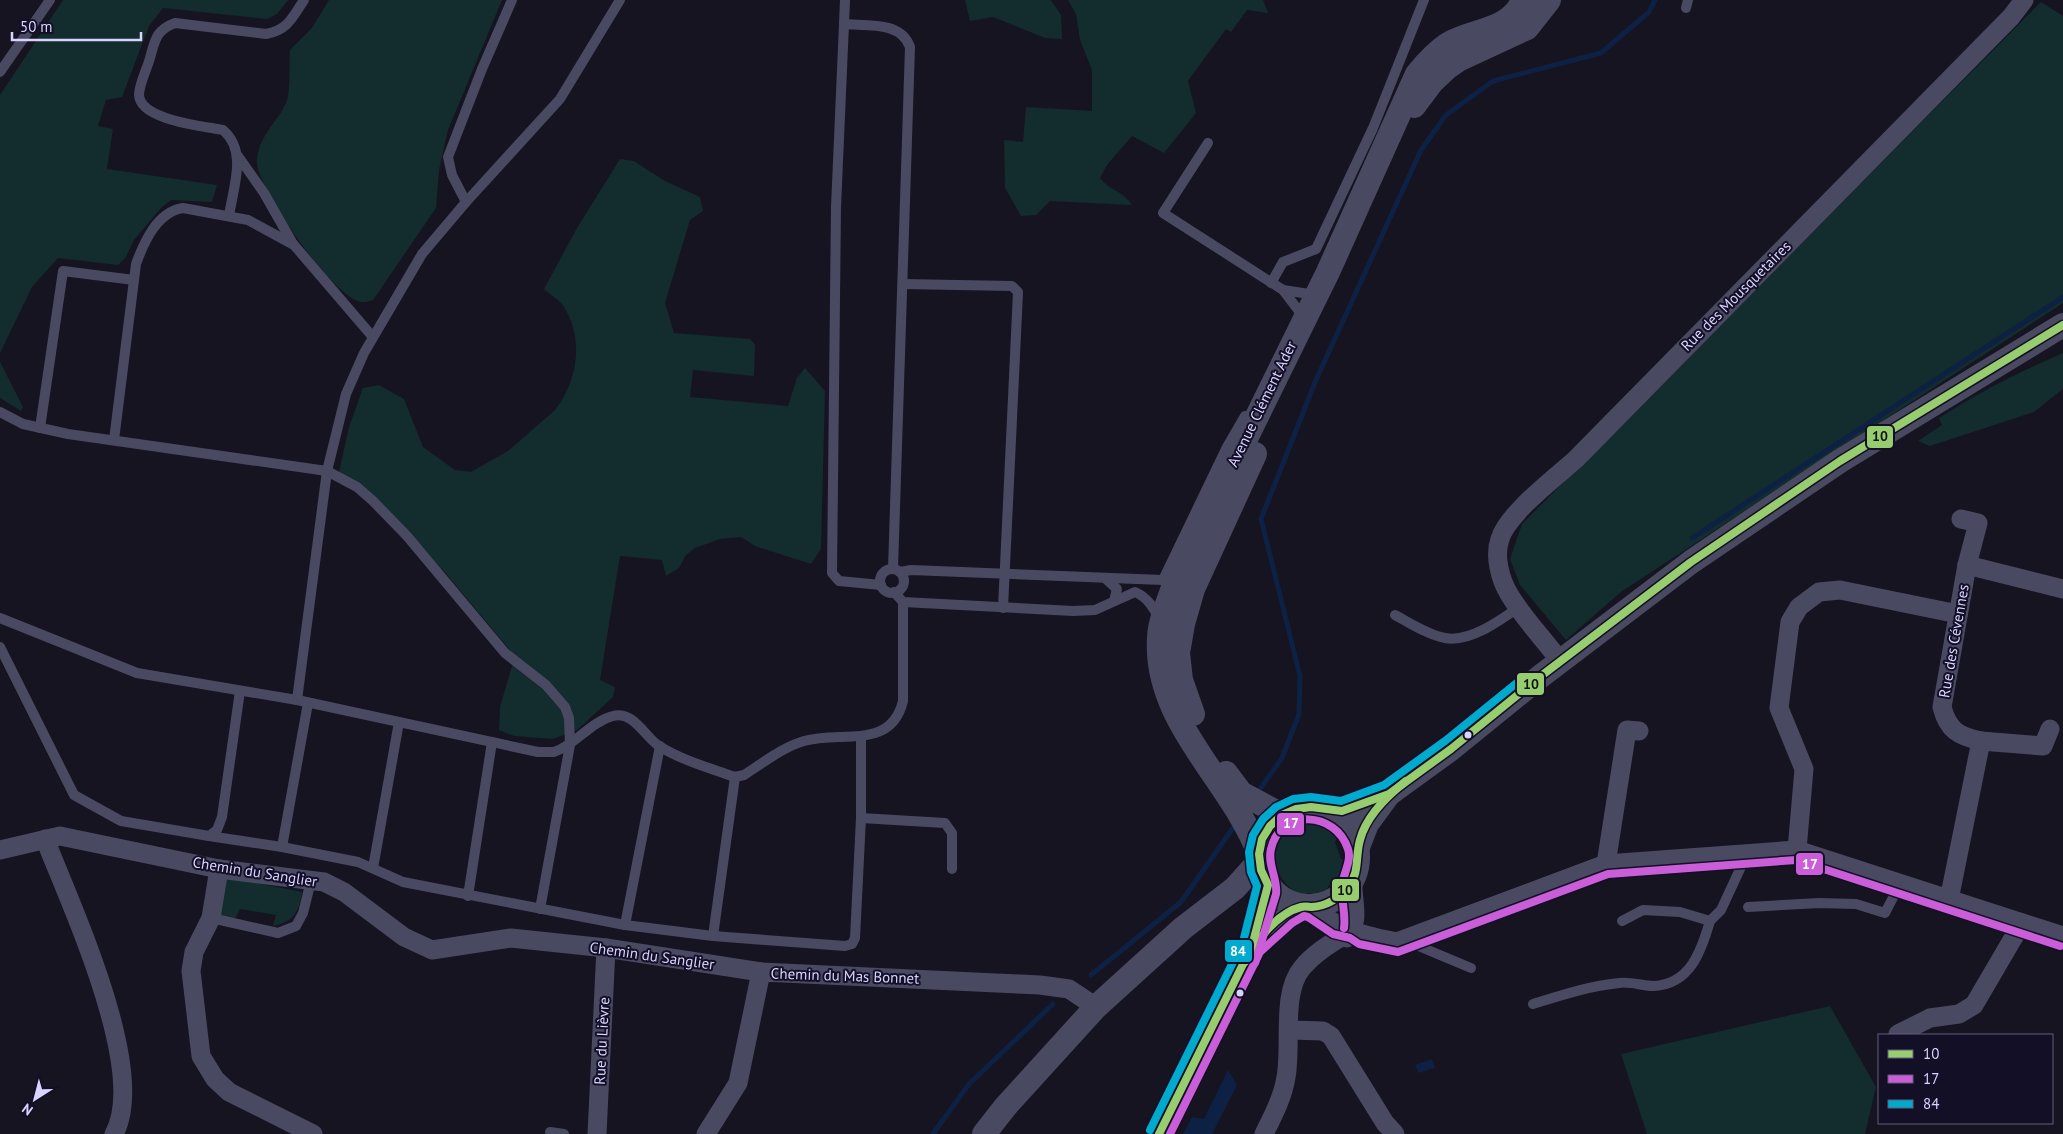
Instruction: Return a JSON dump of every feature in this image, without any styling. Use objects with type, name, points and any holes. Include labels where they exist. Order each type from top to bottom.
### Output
[{"type":"street","name":"Avenue Clément Ader","points":[[1263,870],[1247,828],[1179,718],[1162,678],[1159,637],[1168,584],[1317,295],[1417,74],[1426,63],[1448,44],[1510,18],[1520,9],[1523,0]]},
{"type":"street","name":"Avenue Clément Ader","points":[[1282,815],[1241,793],[1218,762],[1199,730],[1186,698],[1181,680],[1178,653],[1183,624],[1193,589],[1395,142],[1418,98],[1432,82],[1460,59],[1527,28],[1549,0]]},
{"type":"street","name":"Rue des Mousquetaires","points":[[1560,661],[1509,594],[1499,566],[1500,538],[1506,527],[1530,500],[1576,459],[1857,174],[2011,17],[2024,0]]},
{"type":"street","points":[[1159,1134],[1252,946],[1263,870],[1266,832],[1282,815],[1304,808],[1342,811],[1389,794],[1691,562],[1840,461],[2063,325]]},
{"type":"street","name":"Rue des Cévennes","points":[[1962,519],[1978,523],[1967,565],[1942,707],[1946,722],[1959,734],[1981,740],[2043,746],[2050,729]]},
{"type":"street","points":[[1967,565],[2063,589]]},
{"type":"street","points":[[1797,850],[1804,770],[1779,708],[1790,622],[1799,607],[1819,592],[1840,590],[1958,614]]},
{"type":"street","points":[[1606,864],[1627,730],[1639,730]]},
{"type":"street","points":[[1949,900],[1981,740]]},
{"type":"street","points":[[1252,946],[1286,915],[1307,907],[1328,903],[1342,894],[1352,881],[1358,864],[1358,847],[1367,824],[1389,794]]},
{"type":"street","points":[[1327,810],[1341,819],[1352,832],[1358,847]]},
{"type":"street","name":"Chemin du Sanglier","points":[[0,850],[60,836],[87,840],[219,869],[324,882],[344,892],[404,937],[432,950],[511,938],[606,948],[761,972]]},
{"type":"street","points":[[45,839],[98,973],[119,1050],[122,1118],[114,1134]]},
{"type":"street","points":[[1263,870],[1277,895],[1288,902],[1307,907],[1338,925],[1354,929],[1364,935],[1397,942],[1606,864],[1797,850],[2063,936]]},
{"type":"street","points":[[219,869],[211,918],[194,952],[191,971],[201,1056],[215,1079],[229,1092],[313,1134]]},
{"type":"street","points":[[984,1134],[1006,1106],[1096,1007],[1183,928],[1235,888],[1263,870]]},
{"type":"street","points":[[1264,1134],[1276,1111],[1286,1077],[1291,986],[1301,969],[1308,962],[1336,954],[1354,929],[1357,916],[1352,899],[1352,881]]},
{"type":"street","points":[[1898,1034],[1930,1018],[1959,1014],[1974,1005],[2022,923]]},
{"type":"street","name":"Rue du Lièvre","points":[[598,1134],[606,948]]},
{"type":"street","name":"Chemin du Mas Bonnet","points":[[706,1134],[738,1083],[761,972],[1040,985],[1069,990],[1096,1007]]},
{"type":"street","points":[[1290,1030],[1323,1031],[1331,1036],[1385,1123],[1395,1134]]},
{"type":"lane","points":[[0,72],[50,0]]},
{"type":"lane","points":[[304,0],[289,24],[279,32],[266,34],[175,23],[163,28],[156,38],[139,94],[141,104],[151,113],[159,116],[223,130],[231,137],[238,156],[264,193],[294,245],[372,336]]},
{"type":"lane","points":[[466,202],[452,175],[448,157],[482,69],[512,0]]},
{"type":"lane","points":[[297,700],[327,471],[346,394],[372,336],[422,254],[560,98],[620,0]]},
{"type":"lane","points":[[844,24],[891,28],[905,35],[910,46],[896,570],[904,578],[903,586],[894,592],[886,591],[881,585],[839,581],[832,573],[836,207],[845,0]]},
{"type":"lane","points":[[1270,283],[1283,262],[1316,249],[1321,240],[1373,128],[1424,0]]},
{"type":"lane","points":[[1208,143],[1163,214],[1282,290],[1305,319]]},
{"type":"lane","points":[[229,216],[238,156]]},
{"type":"lane","points":[[114,440],[136,264],[143,246],[164,217],[173,210],[184,208],[229,216],[263,226],[294,245]]},
{"type":"lane","points":[[40,428],[63,271],[134,280]]},
{"type":"lane","points":[[903,284],[1012,286],[1018,292],[1003,573],[1003,608]]},
{"type":"lane","points":[[1282,290],[1317,295]]},
{"type":"lane","points":[[0,412],[23,424],[40,428],[327,471],[358,487],[374,501],[407,536],[505,653],[546,685],[565,707],[569,718],[570,745],[540,909]]},
{"type":"lane","points":[[881,585],[883,574],[896,570],[1105,578],[1168,584],[1179,592],[1180,600],[1171,623],[1171,643],[1178,653]]},
{"type":"lane","points":[[1105,578],[1117,589],[1114,601]]},
{"type":"lane","points":[[0,618],[123,669],[297,700],[538,752],[554,752],[570,745],[581,734],[615,715],[630,718],[660,746],[735,777],[744,775],[783,751],[807,740],[861,736],[885,729],[900,715],[903,701],[902,602],[894,592]]},
{"type":"lane","points":[[902,602],[1003,608],[1095,610],[1130,593],[1142,595],[1152,605],[1162,624]]},
{"type":"lane","points":[[1395,615],[1446,639],[1470,635],[1494,624],[1519,607]]},
{"type":"lane","points":[[0,647],[74,795],[122,820],[358,862],[403,882],[468,896],[626,925],[714,936],[845,946],[852,944],[855,938],[857,912],[861,818],[861,736]]},
{"type":"lane","points":[[209,836],[217,830],[222,817],[240,691]]},
{"type":"lane","points":[[282,847],[308,703]]},
{"type":"lane","points":[[373,868],[399,722]]},
{"type":"lane","points":[[468,896],[492,742]]},
{"type":"lane","points":[[626,925],[660,746]]},
{"type":"lane","points":[[714,936],[735,777]]},
{"type":"lane","points":[[861,818],[945,823],[952,833],[952,869]]},
{"type":"lane","points":[[1533,1004],[1587,986],[1622,982],[1652,986],[1673,983],[1689,968],[1702,946],[1710,921],[1721,910],[1747,854]]},
{"type":"lane","points":[[211,918],[278,933],[296,926],[303,913],[311,881]]},
{"type":"lane","points":[[1748,907],[1819,903],[1856,904],[1885,914],[1900,884]]},
{"type":"lane","points":[[1622,921],[1643,910],[1680,912],[1710,921]]},
{"type":"lane","points":[[1403,939],[1471,968]]},
{"type":"lane","points":[[550,1132],[564,1134]]},
{"type":"green space","points":[[63,0],[288,0],[277,14],[267,19],[163,8],[149,26],[122,97],[106,100],[98,126],[113,129],[107,169],[217,185],[212,202],[171,200],[161,208],[134,240],[126,257],[118,265],[58,258],[32,287],[0,353],[0,95]]},
{"type":"green space","points":[[329,0],[502,0],[448,130],[439,170],[436,208],[373,300],[365,302],[349,296],[333,282],[298,240],[269,194],[260,174],[257,161],[258,152],[264,137],[288,98],[290,50],[312,28]]},
{"type":"green space","points":[[965,0],[1051,0],[1061,15],[1062,39],[1045,38],[993,17],[970,21]]},
{"type":"green space","points":[[1068,0],[1263,0],[1268,13],[1247,10],[1231,32],[1226,29],[1188,81],[1196,113],[1164,153],[1132,136],[1107,165],[1100,178],[1108,186],[1124,196],[1132,205],[1050,201],[1036,215],[1021,216],[1005,188],[1004,140],[1023,142],[1026,107],[1092,111],[1092,70],[1080,40],[1076,14]]},
{"type":"green space","points":[[2041,2],[2063,16],[2063,303],[1621,592],[1566,640],[1520,585],[1510,559],[1522,524]]},
{"type":"green space","points":[[620,159],[634,161],[665,181],[700,197],[703,211],[690,220],[665,303],[674,333],[750,339],[755,345],[754,376],[693,370],[690,397],[788,406],[797,378],[805,368],[825,391],[821,549],[811,564],[755,546],[741,537],[720,539],[695,548],[686,555],[679,568],[666,576],[662,560],[620,556],[600,680],[615,687],[613,697],[577,730],[553,739],[514,736],[499,730],[500,707],[515,656],[443,570],[370,494],[339,472],[349,427],[363,388],[379,385],[404,399],[423,447],[455,470],[471,472],[508,451],[555,410],[569,386],[576,360],[576,346],[570,319],[564,307],[544,289],[577,228]]},
{"type":"green space","points":[[2063,353],[2063,389],[2034,412],[1930,446],[1918,441],[1942,425],[1939,418],[2000,383]]},
{"type":"green space","points":[[0,362],[23,407],[21,411],[0,398]]},
{"type":"green space","points":[[1314,823],[1329,827],[1339,836],[1335,842],[1341,859],[1347,861],[1344,874],[1334,887],[1334,882],[1331,882],[1325,892],[1315,895],[1313,893],[1297,893],[1288,886],[1276,867],[1275,847],[1279,837],[1287,830],[1300,824]]},
{"type":"green space","points":[[226,877],[302,892],[297,910],[286,922],[273,926],[276,915],[240,909],[235,919],[218,915]]},
{"type":"green space","points":[[1830,1006],[1876,1087],[1865,1134],[1647,1134],[1621,1054]]},
{"type":"water","points":[[1432,1059],[1435,1068],[1418,1073],[1415,1065]]},
{"type":"water","points":[[1228,1070],[1237,1085],[1212,1134],[1183,1134],[1192,1117],[1204,1119]]},
{"type":"waterway","points":[[1258,792],[1282,758],[1299,714],[1300,676],[1261,519],[1316,380],[1421,150],[1446,115],[1493,81],[1601,53],[1649,12],[1655,0]]},
{"type":"waterway","points":[[1692,538],[2063,297]]},
{"type":"waterway","points":[[1091,975],[1181,902],[1235,825]]},
{"type":"waterway","points":[[933,1134],[969,1084],[1053,1004]]},
{"type":"transit line","name":"10","points":[[1159,1134],[1252,946],[1268,885],[1261,870],[1259,854],[1262,839],[1270,826],[1282,815],[1296,809],[1311,807],[1342,811],[1389,794],[1451,749],[1541,676],[1691,562],[1840,461],[2063,325]]},
{"type":"transit line","name":"84","points":[[1150,1130],[1243,942],[1257,886],[1251,872],[1249,852],[1253,835],[1263,819],[1276,807],[1293,799],[1311,797],[1341,801],[1384,785],[1445,741],[1524,677]]},
{"type":"transit line","name":"10","points":[[1245,962],[1261,937],[1284,915],[1301,907],[1312,907],[1328,903],[1344,891],[1352,882],[1356,870],[1360,840],[1367,823],[1385,800],[1406,781]]},
{"type":"transit line","name":"17","points":[[1255,963],[1276,894],[1276,882],[1270,861],[1271,849],[1276,836],[1285,826],[1296,821],[1308,819],[1321,821],[1332,827],[1342,836],[1348,849],[1349,858],[1342,886],[1344,928]]},
{"type":"transit line","name":"17","points":[[1170,1134],[1260,952],[1292,923],[1304,916],[1333,934],[1350,938],[1359,944],[1398,952],[1608,874],[1796,860],[2060,946]]}]
